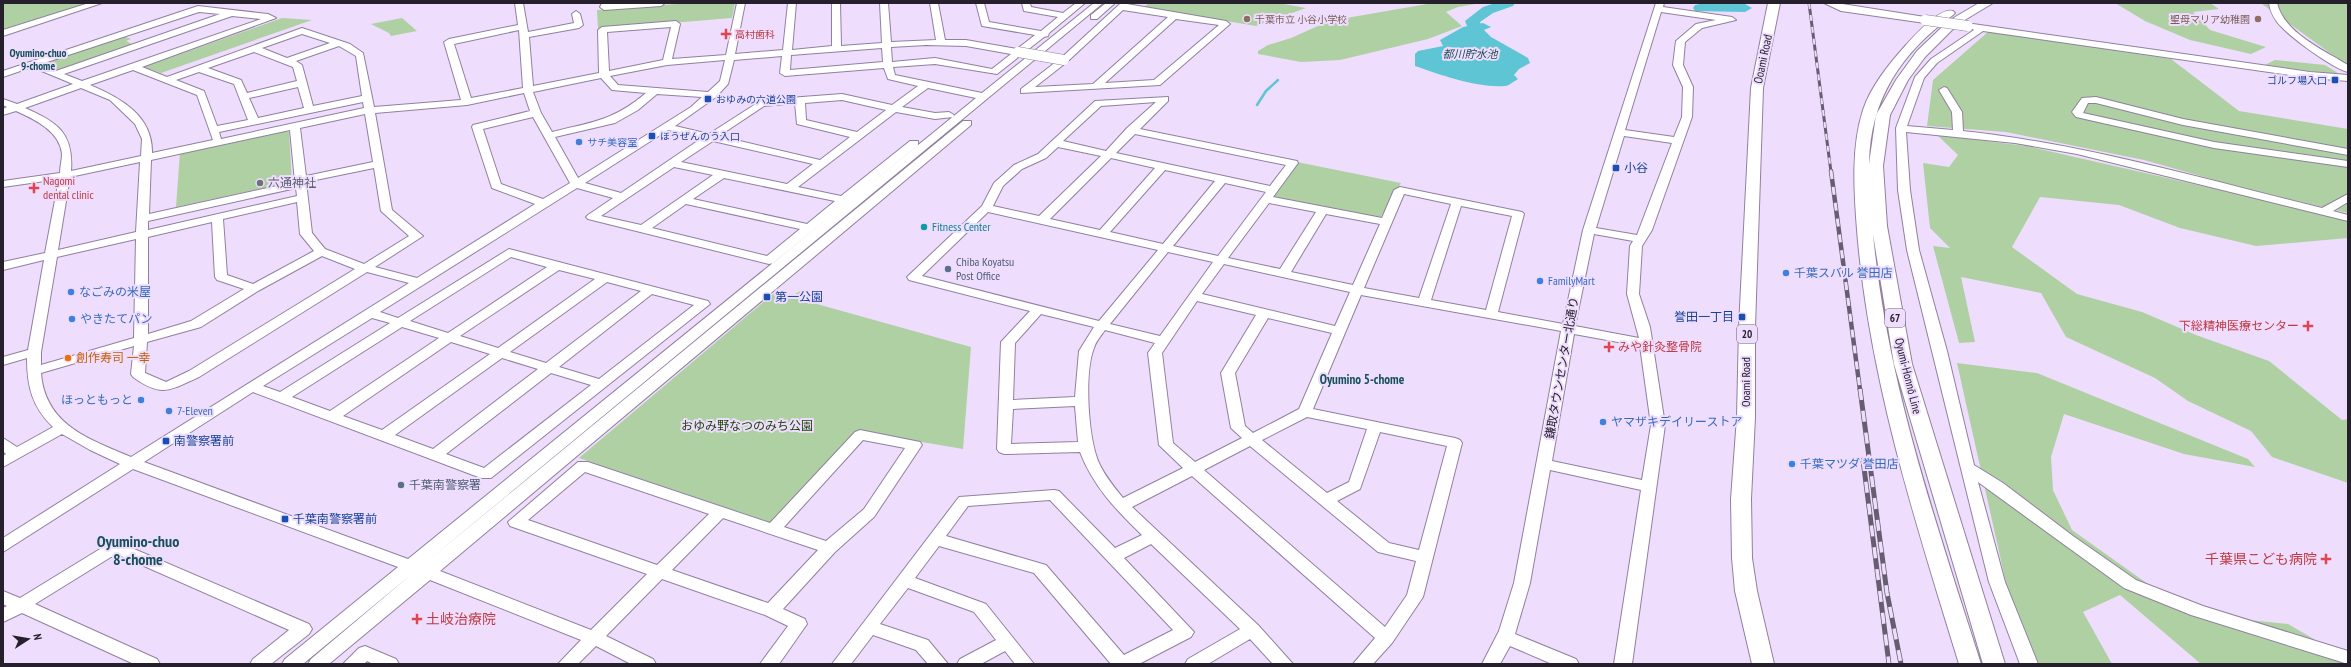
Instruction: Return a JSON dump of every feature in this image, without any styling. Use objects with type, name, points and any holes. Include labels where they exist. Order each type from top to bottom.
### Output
[{"type":"main road","name":"Ooami Road","points":[[1763,664],[1746,591],[1742,558],[1741,498],[1746,417],[1747,327],[1757,88],[1774,3]]},
{"type":"main road","name":"Oyumi-Honnō Line","points":[[1967,3],[1929,27],[1883,83],[1874,99],[1866,122],[1862,171],[1866,255],[1884,361],[1907,458],[1970,664]]},
{"type":"main road","name":"Oyumi-Honnō Line","points":[[1987,3],[1954,22],[1921,54],[1902,80],[1883,115],[1876,166],[1879,226],[1903,364],[1968,585],[1994,664]]},
{"type":"street","points":[[3,33],[98,3]]},
{"type":"street","points":[[519,3],[524,31],[528,90],[536,113],[550,135],[576,184],[624,197]]},
{"type":"street","points":[[606,3],[604,7],[661,3]]},
{"type":"street","points":[[3,546],[252,387],[667,127],[713,95],[725,82],[732,57],[741,3]]},
{"type":"street","points":[[792,3],[785,73],[935,61],[994,72],[1018,52],[1044,34],[1081,3]]},
{"type":"street","points":[[836,3],[837,48]]},
{"type":"street","points":[[884,3],[888,64],[891,78],[980,96]]},
{"type":"street","points":[[934,3],[941,42]]},
{"type":"street","points":[[980,3],[985,24],[1044,34]]},
{"type":"street","points":[[1026,3],[1027,9],[1066,16]]},
{"type":"street","points":[[316,664],[419,569],[980,96],[1099,3]]},
{"type":"street","points":[[1828,3],[1841,8],[2310,76],[2348,78]]},
{"type":"street","points":[[2273,3],[2275,15],[2283,25],[2348,69]]},
{"type":"street","points":[[1119,4],[1174,16],[1226,24],[1158,83],[1024,91],[1064,60],[1119,4]]},
{"type":"street","points":[[291,664],[419,569],[1119,4]]},
{"type":"street","points":[[1623,664],[1658,425],[1644,326],[1633,294],[1636,246],[1646,230],[1677,141],[1687,117],[1688,87],[1678,65],[1681,40],[1699,26],[1732,20],[1659,6]]},
{"type":"street","name":"鎌取タウンセンター北通り","points":[[1491,664],[1506,637],[1517,608],[1545,464],[1568,329],[1590,230],[1659,6]]},
{"type":"street","points":[[3,74],[198,9],[272,18],[3,112]]},
{"type":"street","points":[[55,74],[232,13]]},
{"type":"street","points":[[467,102],[450,42],[524,31],[579,25],[576,14]]},
{"type":"street","points":[[1095,87],[1174,16]]},
{"type":"street","points":[[667,62],[676,24],[602,30],[604,75],[615,88],[653,92],[713,95]]},
{"type":"street","points":[[1982,28],[1934,61],[1920,77],[1901,128],[1904,190],[1913,250],[1940,351],[1967,468],[1997,582],[2029,664]]},
{"type":"street","points":[[32,64],[113,98],[140,123],[147,139],[142,235],[141,340],[138,374],[145,379],[166,387],[194,374],[417,236],[387,211],[360,56],[347,46],[302,31],[167,80]]},
{"type":"street","points":[[3,184],[65,175],[369,110],[467,102],[667,62],[887,44],[941,42],[966,43],[1064,60]]},
{"type":"street","points":[[288,60],[339,43]]},
{"type":"street","points":[[252,48],[288,60],[298,65],[310,110]]},
{"type":"street","points":[[134,67],[201,93],[215,130],[217,142]]},
{"type":"street","points":[[198,68],[238,82],[245,96],[254,122]]},
{"type":"street","points":[[245,96],[302,83]]},
{"type":"street","points":[[789,188],[821,162],[895,109],[925,85]]},
{"type":"street","points":[[1944,90],[1957,112],[1958,134]]},
{"type":"street","points":[[550,135],[611,121],[634,108],[653,92]]},
{"type":"street","points":[[949,115],[935,116],[842,97],[762,103],[675,164],[592,218],[769,260],[949,115],[980,96]]},
{"type":"street","points":[[215,130],[367,98]]},
{"type":"street","points":[[1042,220],[1131,130],[1165,99],[1098,103],[1042,156],[1018,168],[998,185],[991,202],[986,208],[913,277],[1163,341]]},
{"type":"street","points":[[2348,152],[2184,122],[2096,100],[2085,100],[2077,112],[2080,115],[2214,145],[2348,164]]},
{"type":"street","points":[[800,101],[801,122],[857,135]]},
{"type":"street","points":[[3,102],[37,117],[59,134],[67,152],[65,175],[34,352],[34,371],[42,405],[63,427],[88,444],[132,463],[419,569],[594,638],[647,664]]},
{"type":"street","points":[[536,113],[477,127],[496,186],[545,204]]},
{"type":"street","points":[[295,125],[306,234],[320,252],[364,268],[419,282]]},
{"type":"street","points":[[667,127],[821,162]]},
{"type":"street","points":[[1901,128],[2015,140],[2077,151],[2348,218]]},
{"type":"street","points":[[1131,130],[1293,163],[1220,260],[1155,353],[1166,445],[1386,638]]},
{"type":"street","points":[[1620,132],[1677,141]]},
{"type":"street","points":[[1056,143],[1222,179],[1323,210],[1386,222]]},
{"type":"street","points":[[143,219],[379,164]]},
{"type":"street","points":[[675,164],[844,200]]},
{"type":"street","points":[[1103,233],[1162,166]]},
{"type":"street","points":[[643,229],[722,174]]},
{"type":"street","points":[[1222,179],[1102,325],[1086,351],[1082,401],[1084,446],[1093,468],[1103,486],[1153,536],[1252,630],[1284,664]]},
{"type":"street","points":[[1305,412],[1400,190],[1518,214],[1491,314]]},
{"type":"street","points":[[2324,212],[2348,197]]},
{"type":"street","points":[[3,266],[302,198]]},
{"type":"street","points":[[685,201],[809,228]]},
{"type":"street","points":[[1424,302],[1457,202]]},
{"type":"street","points":[[986,208],[1357,290],[1646,343]]},
{"type":"street","points":[[1283,274],[1323,210]]},
{"type":"street","points":[[217,218],[221,277],[254,288]]},
{"type":"street","points":[[1590,230],[1640,240]]},
{"type":"street","points":[[34,371],[196,324],[254,288],[320,252]]},
{"type":"street","points":[[252,387],[486,474],[704,304],[509,254],[282,398]]},
{"type":"street","points":[[331,417],[556,266]]},
{"type":"street","points":[[384,436],[605,278]]},
{"type":"street","points":[[435,455],[650,290]]},
{"type":"street","points":[[1194,296],[1340,330]]},
{"type":"street","points":[[1038,309],[1008,342],[1004,448],[1084,446]]},
{"type":"street","points":[[370,313],[601,384]]},
{"type":"street","points":[[1264,313],[1228,373],[1238,428],[1384,548],[1425,557]]},
{"type":"street","points":[[3,361],[34,352]]},
{"type":"street","points":[[1005,405],[1082,401]]},
{"type":"street","points":[[1122,506],[1192,468],[1305,412],[1455,443],[1415,597],[1386,638],[1362,664]]},
{"type":"street","points":[[1326,500],[1355,485],[1375,426]]},
{"type":"street","points":[[3,462],[63,427]]},
{"type":"street","points":[[771,611],[829,548],[869,513],[915,445],[860,435],[773,529]]},
{"type":"street","points":[[3,442],[16,454]]},
{"type":"street","points":[[1545,464],[1648,486]]},
{"type":"street","points":[[769,664],[799,624],[771,611],[516,522],[583,466],[829,548]]},
{"type":"street","points":[[1967,468],[1998,486],[2067,540],[2130,584],[2197,611],[2348,658]]},
{"type":"street","points":[[841,664],[964,501],[1054,496],[1185,632],[1122,664],[1040,569],[936,539]]},
{"type":"street","points":[[567,664],[720,512]]},
{"type":"street","points":[[1113,556],[1153,536]]},
{"type":"street","points":[[3,616],[106,553],[120,549],[303,629],[259,664]]},
{"type":"street","points":[[904,580],[980,608],[1025,664]]},
{"type":"street","points":[[3,597],[151,664]]},
{"type":"street","points":[[870,626],[922,645],[939,664]]},
{"type":"street","points":[[1194,664],[1252,630]]},
{"type":"street","points":[[1506,637],[1570,664]]},
{"type":"street","points":[[966,664],[1007,642]]},
{"type":"street","points":[[352,664],[365,653],[390,664]]},
{"type":"green space","points":[[3,3],[87,3],[3,29]]},
{"type":"green space","points":[[690,3],[735,3],[732,18],[598,29],[597,10]]},
{"type":"green space","name":"千葉市立 小谷小学校","points":[[1149,3],[1278,3],[1306,8],[1256,26],[1144,7]]},
{"type":"green space","points":[[1433,3],[1481,3],[1458,7],[1446,12],[1462,26],[1428,39],[1340,60],[1301,62],[1258,54],[1258,51],[1268,45],[1291,38],[1329,21]]},
{"type":"green space","points":[[2115,3],[2210,3],[2219,9],[2193,12],[2210,30],[2266,47],[2251,54],[2190,40],[2145,21]]},
{"type":"green space","points":[[2270,3],[2348,3],[2348,66],[2262,4]]},
{"type":"green space","points":[[282,18],[312,20],[161,73],[144,67]]},
{"type":"green space","points":[[402,18],[417,31],[391,36],[389,33],[371,24]]},
{"type":"green space","points":[[1989,31],[2171,59],[2239,111],[2348,129],[2348,213],[2247,189],[2144,160],[2006,132],[1927,126],[1933,80]]},
{"type":"green space","points":[[123,36],[131,39],[126,41],[134,45],[57,71],[41,63]]},
{"type":"green space","points":[[2275,60],[2325,65],[2341,75],[2265,65]]},
{"type":"green space","points":[[279,132],[289,132],[292,182],[176,207],[180,152]]},
{"type":"green space","points":[[1937,135],[2026,146],[2348,219],[2348,238],[2256,246],[2180,228],[2119,205],[2040,197],[2012,247],[2077,294],[2142,312],[2196,335],[2269,361],[2342,420],[2348,419],[2348,483],[2272,457],[2251,431],[2188,401],[2155,378],[2066,337],[2041,293],[1961,277],[1975,342],[1959,343],[1933,246],[1950,248],[1930,228],[1923,163],[1949,167],[1958,155]]},
{"type":"green space","points":[[1297,162],[1401,183],[1379,220],[1271,197]]},
{"type":"green space","name":"おゆみ野なつのみち公園","points":[[800,291],[810,294],[806,301],[971,347],[963,449],[857,431],[772,523],[579,458],[774,293],[790,297]]},
{"type":"green space","points":[[1957,363],[2037,373],[2248,459],[2255,467],[2184,454],[2064,414],[2051,457],[2053,490],[2072,530],[2190,614],[2288,624],[2348,659],[2348,664],[2201,664],[2120,595],[2083,612],[2112,664],[2036,664],[2010,601]]},
{"type":"water","name":"都川貯水池","points":[[1483,23],[1491,27],[1484,30],[1491,37],[1528,58],[1530,63],[1519,69],[1514,75],[1518,79],[1512,83],[1507,86],[1494,86],[1471,83],[1415,66],[1415,54],[1418,51],[1443,46],[1440,40],[1463,27]]},
{"type":"waterway","points":[[1484,52],[1472,21],[1488,10],[1508,3]]},
{"type":"waterway","points":[[1700,8],[1745,8]]},
{"type":"waterway","points":[[1257,105],[1266,91],[1278,80]]},
{"type":"railway","points":[[1809,3],[1831,172]]},
{"type":"railway","points":[[1831,171],[1860,390]]},
{"type":"railway","points":[[1860,389],[1887,593],[1901,664]]},
{"type":"railway","points":[[1863,460],[1889,664]]},
{"type":"place","name":"千葉市立 小谷小学校","points":[[1247,19]]},
{"type":"place","name":"聖母マリア幼稚園","points":[[2258,19]]},
{"type":"place","name":"高村歯科","points":[[726,34]]},
{"type":"place","name":"ゴルフ場入口","points":[[2335,80]]},
{"type":"place","name":"おゆみの六道公園","points":[[708,99]]},
{"type":"place","name":"ほうぜんのう入口","points":[[652,136]]},
{"type":"place","name":"サチ美容室","points":[[579,142]]},
{"type":"place","name":"小谷","points":[[1616,168]]},
{"type":"place","name":"六通神社","points":[[260,183]]},
{"type":"place","name":"Nagomi dental clinic","points":[[34,188]]},
{"type":"place","name":"Fitness Center","points":[[924,227]]},
{"type":"place","name":"Chiba Koyatsu Post Office","points":[[948,269]]},
{"type":"place","name":"千葉スバル 誉田店","points":[[1786,273]]},
{"type":"place","name":"FamilyMart","points":[[1540,281]]},
{"type":"place","name":"なごみの米屋","points":[[71,292]]},
{"type":"place","name":"第一公園","points":[[767,297]]},
{"type":"place","name":"誉田一丁目","points":[[1742,317]]},
{"type":"place","name":"やきたてパン","points":[[72,319]]},
{"type":"place","name":"下総精神医療センター","points":[[2308,326]]},
{"type":"place","name":"みや針灸整骨院","points":[[1609,347]]},
{"type":"place","name":"創作寿司 一幸","points":[[68,358]]},
{"type":"place","name":"ほっともっと","points":[[141,400]]},
{"type":"place","name":"7-Eleven","points":[[169,411]]},
{"type":"place","name":"ヤマザキデイリーストア","points":[[1603,422]]},
{"type":"place","name":"南警察署前","points":[[166,441]]},
{"type":"place","name":"千葉マツダ 誉田店","points":[[1792,464]]},
{"type":"place","name":"千葉南警察署","points":[[401,485]]},
{"type":"place","name":"千葉南警察署前","points":[[285,519]]},
{"type":"place","name":"千葉県こども病院","points":[[2326,559]]},
{"type":"place","name":"土岐治療院","points":[[417,619]]},
{"type":"district","name":"Oyumino-chuo 9-chome","points":[[38,59]]},
{"type":"district","name":"Oyumino 5-chome","points":[[1362,379]]},
{"type":"district","name":"Oyumino-chuo 8-chome","points":[[138,550]]}]
